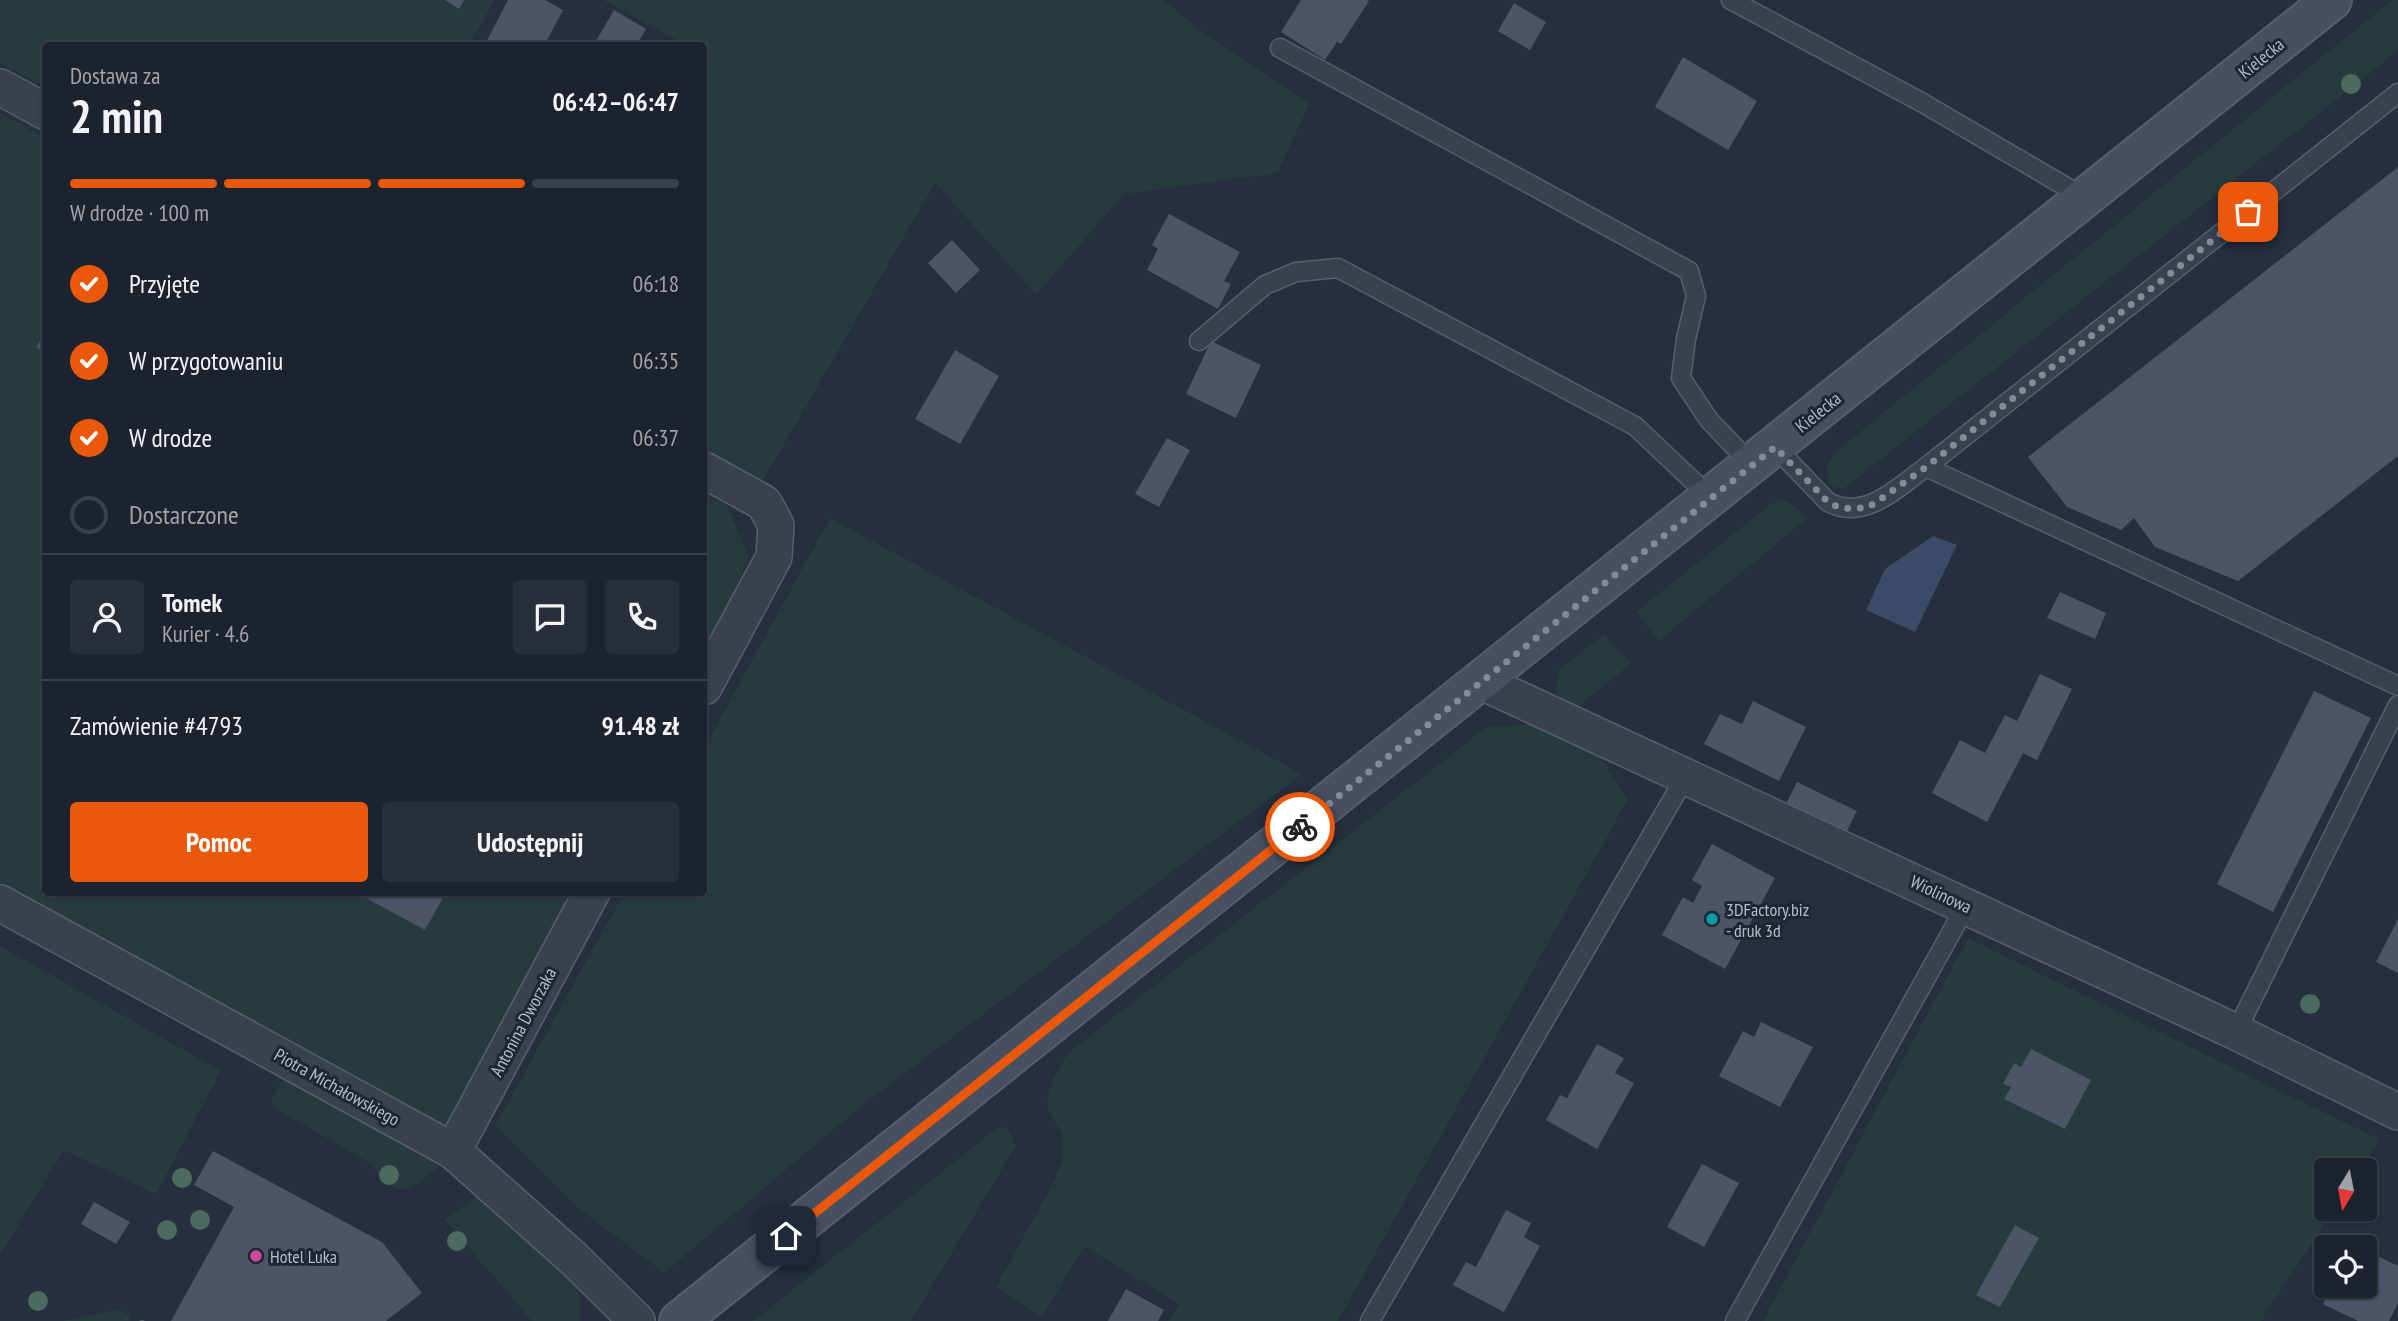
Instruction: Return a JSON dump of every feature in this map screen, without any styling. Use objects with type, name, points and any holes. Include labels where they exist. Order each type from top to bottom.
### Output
[{"type":"main road","name":"Kielecka","points":[[680,1321],[2332,0]]},
{"type":"street","points":[[0,87],[42,110]]},
{"type":"street","points":[[707,472],[764,503],[776,525],[774,557],[707,681]]},
{"type":"street","name":"Wiolinowa","points":[[1482,682],[2235,1031],[2398,1112]]},
{"type":"street","name":"Antonina Dworzaka","points":[[453,1151],[591,896]]},
{"type":"street","name":"Piotra Michałowskiego","points":[[0,904],[453,1151],[573,1258],[637,1321]]},
{"type":"lane","points":[[1731,0],[1921,102],[2085,198]]},
{"type":"lane","points":[[1280,48],[1689,271],[1696,296],[1681,377],[1709,421],[1828,502],[1851,509],[1869,507],[1926,467],[2398,93]]},
{"type":"lane","points":[[1199,341],[1265,285],[1296,272],[1338,268],[1635,426],[1711,498]]},
{"type":"lane","points":[[1926,467],[2398,686]]},
{"type":"lane","points":[[2235,1031],[2398,705]]},
{"type":"lane","points":[[1370,1321],[1686,776]]},
{"type":"lane","points":[[1735,1321],[1966,906]]},
{"type":"green space","points":[[0,0],[494,0],[472,42],[42,42],[42,85],[0,63]]},
{"type":"green space","points":[[603,0],[1163,0],[1196,27],[1309,104],[1278,173],[1124,194],[1036,295],[935,183],[763,481],[707,451],[707,42],[680,42]]},
{"type":"green space","points":[[2392,0],[2398,0],[2398,51],[1843,489],[1831,486],[1827,469],[1834,453]]},
{"type":"green space","points":[[0,113],[42,136],[42,896],[573,896],[445,1136],[0,885]]},
{"type":"green space","points":[[707,495],[727,506],[749,557],[707,645]]},
{"type":"green space","points":[[1780,500],[1789,502],[1808,518],[1659,640],[1636,612],[1770,505]]},
{"type":"green space","points":[[830,518],[1302,774],[859,1108],[664,1273],[578,1208],[495,1126],[622,896],[707,896],[707,743]]},
{"type":"green space","points":[[1604,635],[1631,663],[1577,708],[1560,698],[1556,690],[1559,669]]},
{"type":"green space","points":[[1533,724],[1599,756],[1628,799],[1338,1321],[1169,1321],[1179,1304],[1084,1246],[1042,1317],[996,1287],[1063,1160],[1062,1133],[1049,1113],[1047,1100],[1054,1076],[1069,1052],[1487,727]]},
{"type":"green space","points":[[1968,938],[2380,1140],[2368,1158],[2314,1158],[2314,1222],[2326,1222],[2317,1235],[2314,1235],[2314,1240],[2261,1321],[1763,1321]]},
{"type":"green space","points":[[0,946],[221,1071],[156,1194],[64,1150],[0,1255]]},
{"type":"green space","points":[[285,1076],[435,1158],[440,1166],[411,1188],[403,1190],[388,1184],[370,1163],[273,1107],[272,1097]]},
{"type":"green space","points":[[1000,1126],[1009,1130],[1016,1146],[911,1321],[753,1321]]},
{"type":"green space","points":[[477,1197],[488,1199],[574,1286],[580,1297],[580,1321],[532,1321],[444,1219]]},
{"type":"green space","points":[[119,1309],[130,1316],[129,1321],[63,1321]]},
{"type":"water","points":[[1933,536],[1957,545],[1915,632],[1866,610],[1885,569]]},
{"type":"building","points":[[445,0],[464,0],[459,9]]},
{"type":"building","points":[[508,0],[545,0],[563,10],[546,42],[486,42]]},
{"type":"building","points":[[1301,0],[1369,1],[1341,44],[1337,42],[1325,60],[1281,32]]},
{"type":"building","points":[[1514,3],[1546,22],[1530,50],[1498,31]]},
{"type":"building","points":[[614,10],[646,29],[638,42],[596,41]]},
{"type":"building","points":[[1683,57],[1757,101],[1728,150],[1655,107]]},
{"type":"building","points":[[2398,167],[2398,456],[2238,581],[2155,547],[2134,518],[2121,530],[2067,507],[2028,457]]},
{"type":"building","points":[[1169,214],[1240,252],[1224,281],[1231,284],[1218,309],[1147,270],[1158,249],[1152,245]]},
{"type":"building","points":[[952,240],[980,270],[956,293],[928,263]]},
{"type":"building","points":[[42,337],[42,350],[36,348]]},
{"type":"building","points":[[1211,341],[1261,365],[1236,418],[1186,394]]},
{"type":"building","points":[[955,350],[999,376],[960,444],[915,419]]},
{"type":"building","points":[[1167,438],[1190,450],[1159,507],[1135,494]]},
{"type":"building","points":[[2060,592],[2106,613],[2095,639],[2047,618]]},
{"type":"building","points":[[2040,674],[2072,689],[2037,760],[2023,753],[1987,822],[1932,793],[1960,740],[1985,753],[2005,715],[2017,721]]},
{"type":"building","points":[[2314,691],[2371,718],[2273,912],[2217,884]]},
{"type":"building","points":[[1753,701],[1806,727],[1779,781],[1704,744],[1720,714],[1742,724]]},
{"type":"building","points":[[1797,782],[1857,811],[1845,835],[1785,806]]},
{"type":"building","name":"3DFactory.biz - druk 3d","points":[[1712,844],[1775,878],[1725,969],[1662,935],[1683,897],[1693,903],[1702,886],[1692,880]]},
{"type":"building","points":[[362,896],[444,896],[425,930]]},
{"type":"building","points":[[2398,919],[2398,973],[2376,962]]},
{"type":"building","points":[[1761,1022],[1813,1047],[1780,1107],[1719,1076],[1743,1031],[1754,1037]]},
{"type":"building","points":[[1597,1044],[1624,1058],[1615,1073],[1634,1083],[1597,1149],[1546,1120],[1560,1095],[1567,1098]]},
{"type":"building","points":[[2031,1049],[2091,1080],[2065,1129],[2004,1099],[2011,1087],[2003,1084],[2014,1063],[2021,1067]]},
{"type":"building","name":"Hotel Luka","points":[[213,1151],[382,1242],[422,1293],[386,1321],[171,1321],[234,1207],[194,1185]]},
{"type":"building","points":[[1702,1164],[1739,1183],[1704,1247],[1667,1227]]},
{"type":"building","points":[[94,1202],[130,1222],[116,1244],[81,1224]]},
{"type":"building","points":[[1506,1210],[1531,1223],[1524,1237],[1540,1246],[1504,1312],[1453,1285],[1466,1262],[1476,1267]]},
{"type":"building","points":[[2015,1225],[2039,1238],[2000,1307],[1976,1295]]},
{"type":"building","points":[[2377,1256],[2398,1266],[2398,1303],[2389,1321],[2358,1321],[2323,1304],[2326,1298],[2377,1298]]},
{"type":"building","points":[[1126,1289],[1164,1310],[1158,1321],[1108,1321]]},
{"type":"way so far","points":[[1300,827],[1775,447],[1828,502],[1851,509],[1869,507],[1926,467],[2248,212]]},
{"type":"place","name":"3DFactory.biz - druk 3d","points":[[1712,919]]},
{"type":"place","name":"Hotel Luka","points":[[256,1256]]},
{"type":"route","points":[[786,1236],[1300,827]]}]
